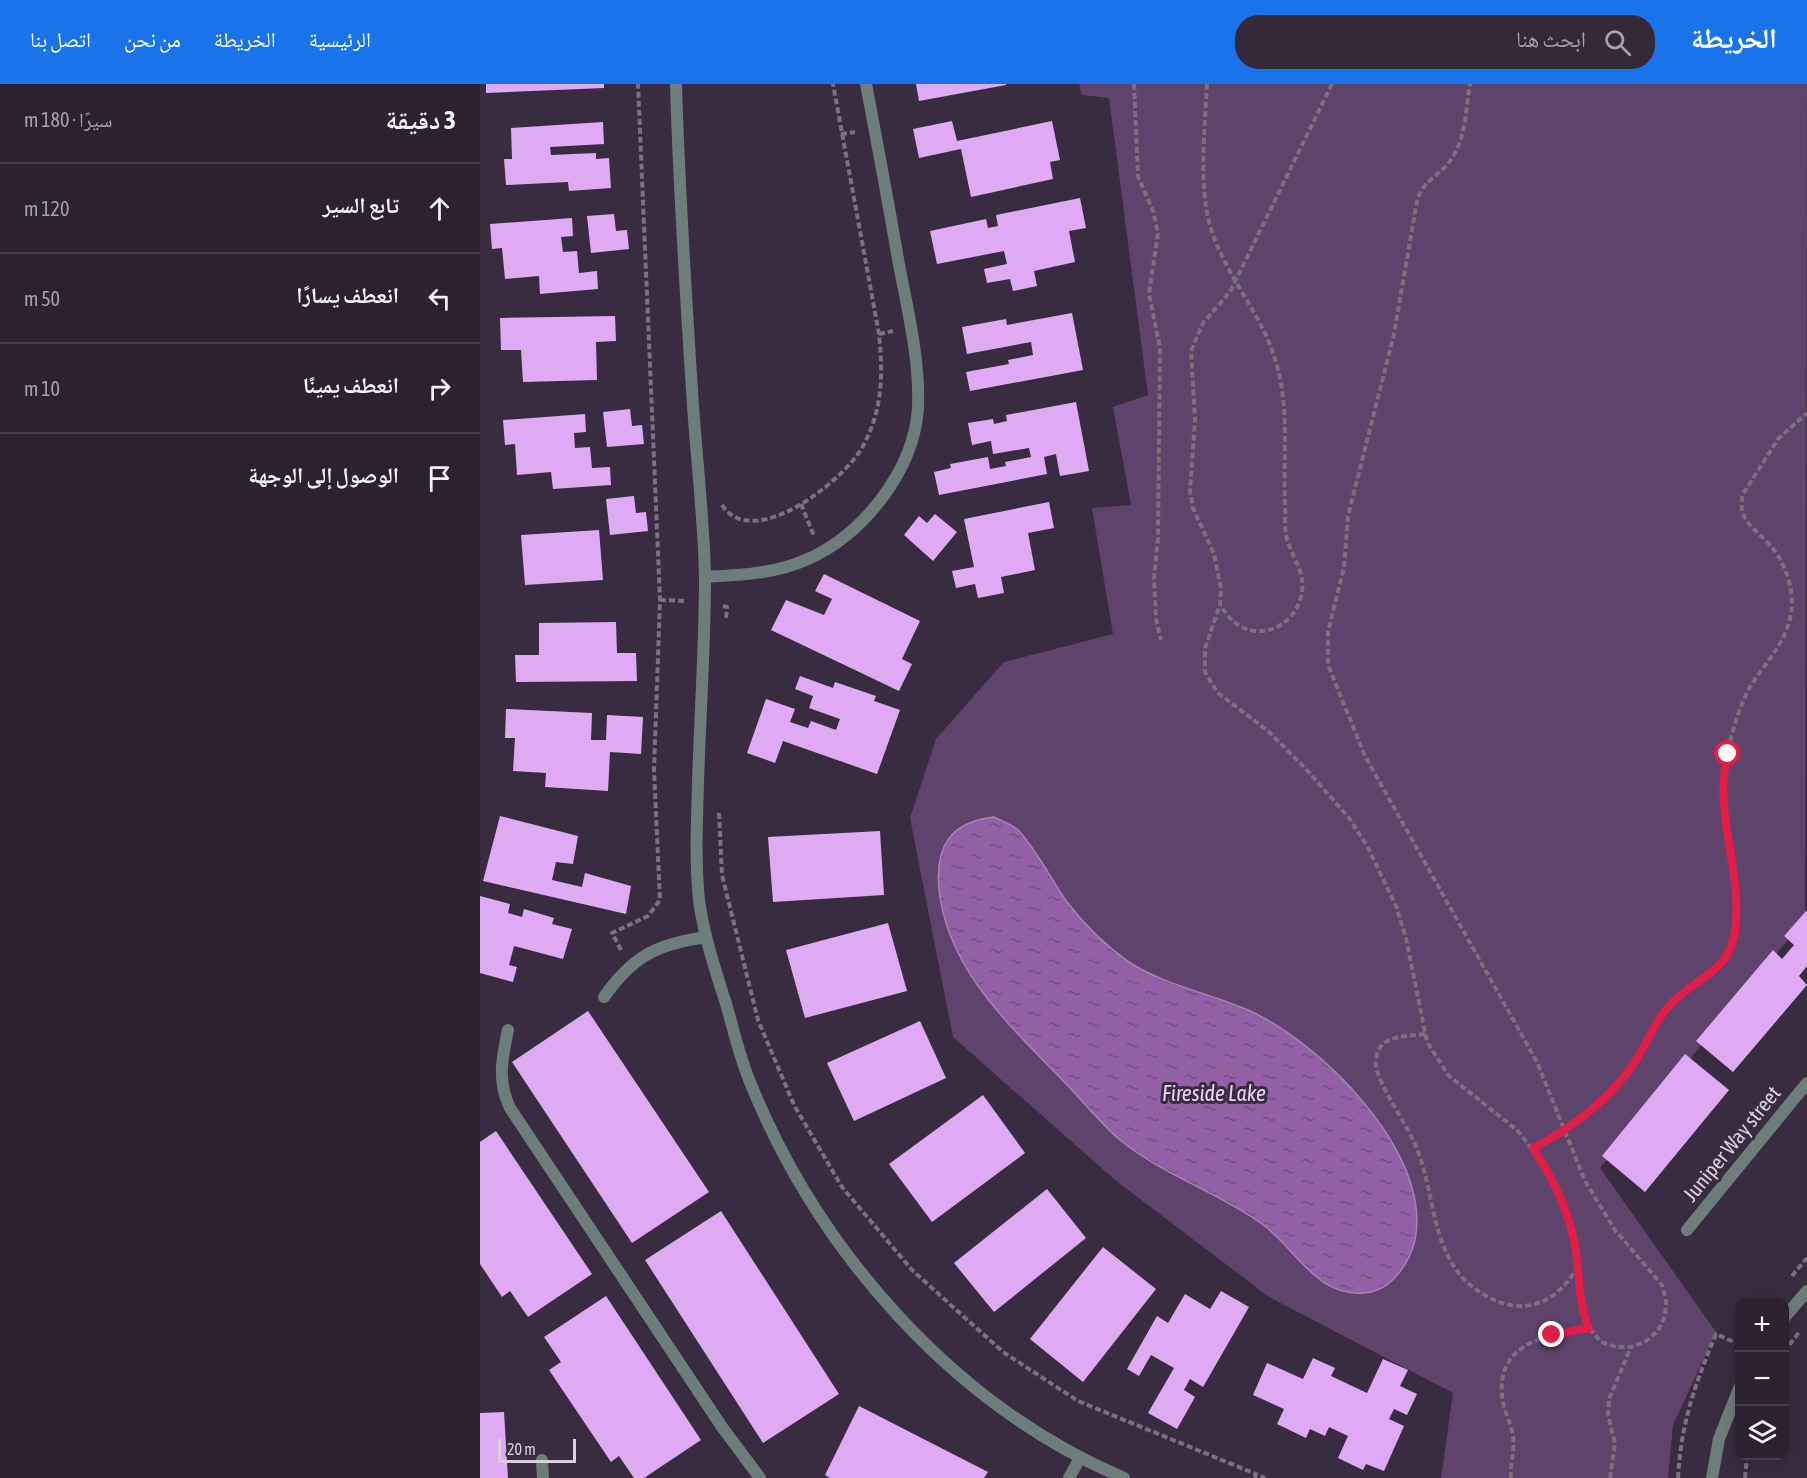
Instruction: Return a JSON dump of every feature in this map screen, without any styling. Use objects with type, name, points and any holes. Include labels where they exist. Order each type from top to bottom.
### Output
[{"type":"street","points":[[676,84],[689,345],[705,577],[696,836],[699,898],[706,937],[749,1080],[794,1171],[845,1249],[883,1298],[955,1371],[1036,1432],[1080,1458],[1124,1478]]},
{"type":"street","points":[[705,577],[760,573],[807,560],[821,552],[849,535],[882,500],[906,457],[918,410],[917,361],[866,84]]},
{"type":"street","points":[[604,997],[630,966],[647,953],[673,942],[706,937]]},
{"type":"street","points":[[508,1030],[501,1085],[510,1108],[722,1427],[758,1477]]},
{"type":"street","name":"Juniper Way street","points":[[1687,1230],[1807,1083]]},
{"type":"street","points":[[1789,1313],[1807,1291]]},
{"type":"street","points":[[1712,1478],[1719,1439],[1735,1399]]},
{"type":"street","points":[[1069,1478],[1080,1458]]},
{"type":"street","points":[[542,1460],[543,1478]]},
{"type":"path","points":[[630,966],[612,933],[648,916],[660,900],[654,770],[660,600],[638,84]]},
{"type":"path","points":[[717,498],[728,514],[744,522],[772,517],[801,504],[828,487],[849,466],[868,435],[881,392],[879,334],[833,84]]},
{"type":"path","points":[[1134,84],[1138,176],[1153,211],[1158,234],[1149,294],[1160,348],[1158,538],[1154,578],[1156,619],[1161,640]]},
{"type":"path","points":[[1208,84],[1205,201],[1211,228],[1234,282],[1269,342],[1280,375],[1284,409],[1286,534],[1300,568],[1302,590],[1300,601],[1285,622],[1262,632],[1248,630],[1237,625],[1220,605]]},
{"type":"path","points":[[1332,84],[1234,282],[1222,303],[1203,323],[1195,336],[1190,367],[1195,419],[1190,491],[1193,508],[1219,571],[1220,605],[1204,660],[1210,683],[1217,692],[1268,731],[1305,768],[1349,818],[1367,846],[1392,896],[1406,938],[1425,1034],[1437,1060],[1449,1076],[1500,1114],[1533,1148],[1557,1188],[1566,1210],[1578,1266],[1580,1300],[1589,1328],[1601,1342],[1616,1347],[1632,1347],[1646,1341],[1661,1323],[1666,1301],[1662,1285],[1615,1230],[1599,1206],[1574,1155],[1566,1129],[1520,1030],[1365,756],[1333,681],[1326,649],[1344,567],[1347,516],[1394,334],[1419,193],[1430,178],[1447,165],[1458,148],[1470,84]]},
{"type":"path","points":[[1533,1148],[1566,1129],[1592,1108],[1622,1078],[1635,1062],[1660,1016],[1681,994],[1717,969],[1732,946],[1737,904],[1723,793],[1724,767],[1744,699],[1788,630],[1792,601],[1790,586],[1780,558],[1744,519],[1741,502],[1743,494],[1778,439],[1807,413]]},
{"type":"path","points":[[801,504],[821,552]]},
{"type":"path","points":[[660,600],[704,601],[727,607],[726,628]]},
{"type":"path","points":[[718,803],[722,875],[758,1020],[795,1105],[843,1187],[912,1270],[1003,1352],[1078,1401],[1255,1476],[1265,1478]]},
{"type":"path","points":[[1425,1034],[1387,1040],[1379,1048],[1375,1057],[1376,1068],[1418,1150],[1431,1194],[1439,1237],[1447,1257],[1475,1289],[1493,1300],[1514,1306],[1545,1301],[1570,1281],[1578,1266]]},
{"type":"path","points":[[1789,1347],[1807,1324]]},
{"type":"path","points":[[1511,1478],[1514,1438],[1502,1400],[1501,1387],[1510,1362],[1522,1347],[1539,1338],[1589,1328]]},
{"type":"path","points":[[1678,1478],[1687,1411],[1693,1388],[1716,1334],[1735,1343]]},
{"type":"path","points":[[1610,1478],[1615,1444],[1608,1415],[1609,1399],[1632,1347]]},
{"type":"path","points":[[1745,1478],[1747,1460]]},
{"type":"shaded area","points":[[1079,84],[1807,84],[1805,919],[1600,1168],[1716,1332],[1673,1425],[1668,1478],[1441,1478],[1453,1393],[1269,1297],[1115,1180],[953,1037],[910,818],[936,739],[1004,662],[1113,634],[1092,508],[1131,505],[1113,407],[1148,395],[1109,98],[1082,95]]},
{"type":"water","name":"Fireside Lake","points":[[994,817],[1019,831],[1067,902],[1120,956],[1157,977],[1248,1010],[1277,1026],[1307,1047],[1365,1104],[1389,1137],[1407,1172],[1416,1206],[1413,1248],[1400,1272],[1387,1285],[1371,1292],[1353,1293],[1323,1282],[1262,1224],[1227,1202],[1172,1174],[1120,1140],[1005,1020],[969,973],[955,947],[945,920],[938,874],[943,849],[948,839],[966,824]]},
{"type":"building","points":[[486,84],[604,84],[604,88],[486,93]]},
{"type":"building","points":[[916,84],[1006,84],[1006,85],[919,101]]},
{"type":"building","points":[[952,121],[957,141],[1052,121],[1060,160],[1050,162],[1053,179],[971,197],[961,149],[919,158],[913,129]]},
{"type":"building","points":[[603,122],[604,144],[550,147],[551,155],[596,153],[596,159],[609,158],[611,188],[569,191],[568,182],[506,185],[504,159],[512,159],[511,128]]},
{"type":"building","points":[[1080,198],[1086,228],[1069,231],[1075,262],[1034,271],[1037,286],[1013,291],[1010,279],[987,283],[984,269],[1007,264],[1004,251],[937,264],[930,231],[986,219],[988,228],[998,226],[996,215]]},
{"type":"building","points":[[614,214],[616,231],[627,230],[629,249],[591,253],[587,216]]},
{"type":"building","points":[[572,218],[573,236],[561,237],[563,252],[577,251],[579,273],[597,271],[598,289],[540,294],[539,276],[505,279],[502,248],[492,249],[490,224]]},
{"type":"building","points":[[1072,313],[1083,370],[970,391],[966,372],[1009,364],[1008,360],[1033,355],[1031,342],[967,354],[962,327],[1006,319],[1007,325]]},
{"type":"building","points":[[615,316],[616,341],[596,342],[597,380],[523,382],[521,350],[501,350],[500,318]]},
{"type":"building","points":[[1076,402],[1089,471],[1060,476],[1056,454],[1044,457],[1047,474],[939,495],[934,472],[951,468],[950,464],[988,457],[990,469],[1006,466],[1005,462],[1031,457],[1029,448],[993,454],[991,441],[972,445],[968,423],[993,419],[994,424],[1007,421],[1006,415]]},
{"type":"building","points":[[630,409],[632,426],[642,425],[644,444],[607,447],[603,412]]},
{"type":"building","points":[[585,414],[586,432],[574,433],[575,448],[590,447],[592,468],[610,467],[611,485],[553,489],[551,472],[517,475],[515,444],[505,445],[503,420]]},
{"type":"building","points":[[634,496],[636,513],[646,512],[648,531],[610,535],[606,499]]},
{"type":"building","points":[[1049,502],[1054,528],[1028,533],[1035,570],[1001,577],[1004,593],[978,598],[975,584],[956,588],[952,571],[974,567],[964,519]]},
{"type":"building","points":[[935,514],[957,532],[933,561],[904,535],[919,516],[927,523]]},
{"type":"building","points":[[599,530],[603,580],[525,585],[521,535]]},
{"type":"building","points":[[824,574],[920,621],[902,659],[912,664],[899,691],[771,630],[786,600],[824,615],[832,599],[815,591]]},
{"type":"building","points":[[616,622],[617,653],[636,653],[637,681],[516,682],[515,655],[539,655],[539,623]]},
{"type":"building","points":[[800,676],[833,688],[835,682],[876,696],[874,701],[900,710],[877,774],[783,741],[775,763],[747,753],[766,699],[795,709],[790,722],[808,728],[811,721],[836,730],[840,719],[809,708],[813,696],[795,689]]},
{"type":"building","points":[[506,709],[592,713],[591,740],[606,740],[607,715],[643,717],[641,754],[610,752],[608,791],[545,787],[546,773],[513,771],[515,738],[505,738]]},
{"type":"building","points":[[500,816],[578,836],[573,864],[556,862],[552,880],[582,887],[585,873],[631,886],[626,914],[483,881]]},
{"type":"building","points":[[880,831],[884,895],[773,902],[768,837]]},
{"type":"building","points":[[480,896],[510,904],[508,913],[522,917],[524,909],[554,918],[552,924],[572,929],[563,959],[514,946],[509,965],[517,967],[513,982],[480,973]]},
{"type":"building","points":[[1807,910],[1807,966],[1799,976],[1807,985],[1733,1072],[1696,1041],[1773,950],[1782,959],[1794,945],[1784,936]]},
{"type":"building","points":[[888,923],[907,991],[805,1018],[786,950]]},
{"type":"building","points":[[588,1011],[709,1192],[632,1243],[512,1062]]},
{"type":"building","points":[[920,1021],[946,1078],[854,1121],[827,1063]]},
{"type":"building","points":[[1685,1054],[1729,1090],[1645,1192],[1602,1156]]},
{"type":"building","points":[[983,1095],[1025,1153],[932,1222],[889,1164]]},
{"type":"building","points":[[496,1131],[592,1274],[528,1317],[510,1291],[502,1297],[480,1264],[480,1142]]},
{"type":"building","points":[[1047,1189],[1086,1238],[994,1312],[954,1263]]},
{"type":"building","points":[[721,1211],[839,1394],[763,1443],[645,1260]]},
{"type":"building","points":[[1103,1247],[1156,1289],[1083,1382],[1030,1339]]},
{"type":"building","points":[[1221,1291],[1249,1307],[1203,1387],[1190,1379],[1184,1390],[1195,1397],[1177,1429],[1148,1413],[1174,1368],[1151,1355],[1139,1376],[1127,1369],[1157,1316],[1168,1323],[1185,1294],[1210,1309]]},
{"type":"building","points":[[606,1296],[701,1440],[644,1478],[634,1478],[619,1456],[611,1462],[549,1370],[561,1362],[544,1337]]},
{"type":"building","points":[[1313,1358],[1335,1368],[1331,1376],[1367,1393],[1383,1359],[1408,1370],[1400,1386],[1417,1394],[1407,1415],[1394,1409],[1389,1419],[1404,1426],[1384,1471],[1366,1464],[1363,1470],[1338,1458],[1348,1436],[1329,1427],[1325,1436],[1310,1429],[1306,1438],[1277,1424],[1284,1409],[1253,1395],[1267,1363],[1303,1379]]},
{"type":"building","points":[[859,1406],[988,1472],[984,1478],[830,1478],[825,1475]]},
{"type":"building","points":[[504,1412],[508,1478],[480,1478],[480,1413]]},
{"type":"route","points":[[1552,1335],[1589,1328],[1580,1300],[1576,1249],[1566,1210],[1546,1167],[1533,1148],[1566,1129],[1608,1094],[1635,1062],[1660,1016],[1670,1004],[1717,969],[1732,946],[1737,904],[1723,793],[1724,767],[1728,754]]}]
